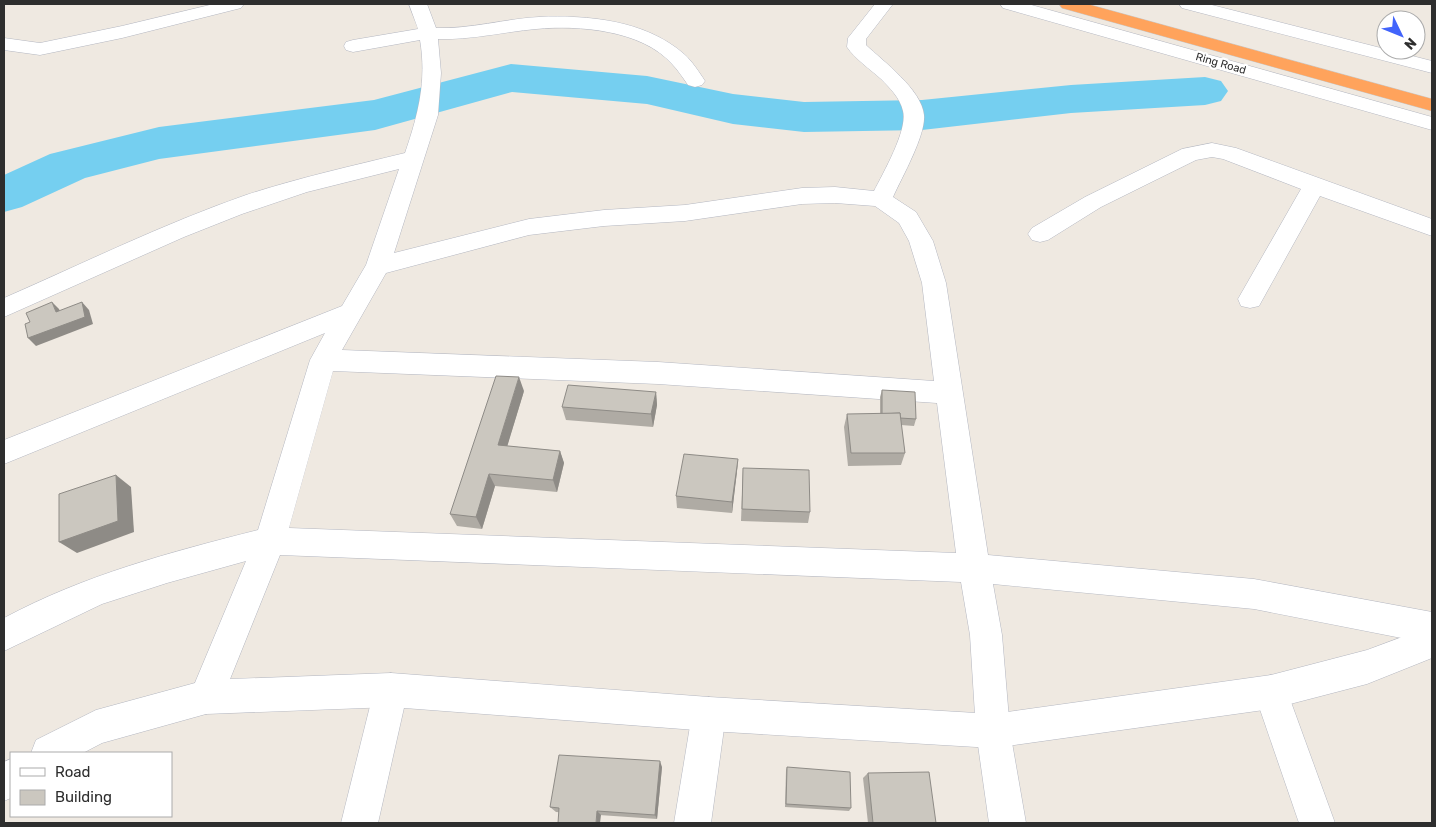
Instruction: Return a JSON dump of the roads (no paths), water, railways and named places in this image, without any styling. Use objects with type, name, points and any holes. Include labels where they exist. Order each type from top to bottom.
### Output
[{"type":"highway","name":"Ring Road","points":[[1068,4],[1432,105]]},
{"type":"highway","points":[[1133,4],[1432,86]]},
{"type":"street","points":[[4,57],[122,32],[202,8],[235,4]]},
{"type":"street","points":[[206,698],[270,541],[323,360],[378,266],[428,115],[432,92],[429,33],[418,4]]},
{"type":"street","points":[[881,198],[913,123],[910,101],[856,47],[856,38],[884,4]]},
{"type":"street","name":"Ring Road","points":[[1009,4],[1432,124]]},
{"type":"street","points":[[1188,4],[1432,68]]},
{"type":"street","points":[[353,46],[429,33],[457,34],[538,23],[592,24],[629,31],[657,42],[679,60],[695,81]]},
{"type":"street","points":[[4,44],[40,49]]},
{"type":"street","points":[[1040,234],[1093,202],[1190,154],[1212,150],[1228,153],[1432,228]]},
{"type":"street","points":[[4,308],[131,251],[234,208],[309,184],[414,158]]},
{"type":"street","points":[[1250,299],[1314,186]]},
{"type":"street","points":[[378,266],[529,227],[604,218],[685,213],[802,196],[835,195],[881,198],[908,218],[921,241],[934,283],[974,568],[986,635],[994,731],[1008,823]]},
{"type":"street","points":[[4,452],[352,312]]},
{"type":"street","points":[[323,360],[658,373],[949,393]]},
{"type":"street","points":[[4,635],[84,596],[172,565],[270,541],[974,568],[1254,594],[1432,628]]},
{"type":"street","points":[[51,752],[96,727],[206,698],[392,690],[709,714],[994,731],[1271,692],[1368,667],[1432,642]]},
{"type":"street","points":[[359,823],[392,690]]},
{"type":"street","points":[[1271,692],[1317,823]]},
{"type":"street","points":[[692,823],[709,714]]},
{"type":"waterway","points":[[4,195],[68,166],[159,143],[375,115],[511,78],[647,90],[733,109],[804,117],[922,115],[1071,99],[1205,91]]}]
